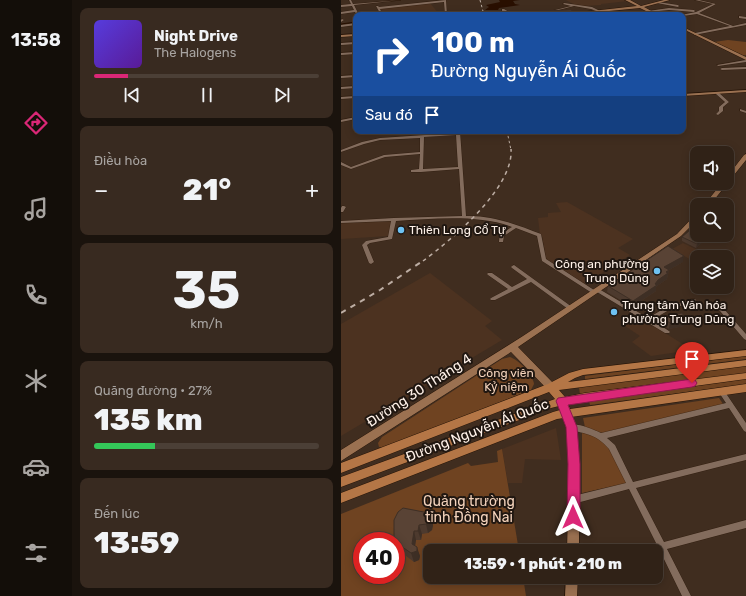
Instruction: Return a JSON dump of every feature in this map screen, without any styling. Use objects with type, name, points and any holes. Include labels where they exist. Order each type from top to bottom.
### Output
[{"type":"main road","points":[[627,0],[649,11]]},
{"type":"main road","points":[[588,12],[641,7],[667,0]]},
{"type":"main road","points":[[686,30],[746,60]]},
{"type":"main road","points":[[341,36],[353,35]]},
{"type":"main road","points":[[686,95],[746,91]]},
{"type":"main road","points":[[734,172],[746,156]]},
{"type":"main road","points":[[713,198],[719,190]]},
{"type":"main road","name":"Đường 30 Tháng 4","points":[[341,456],[596,291],[674,238],[690,223]]},
{"type":"main road","points":[[511,347],[551,387],[562,401],[571,427],[574,464],[573,544]]},
{"type":"main road","name":"Đường Nguyễn Ái Quốc","points":[[341,468],[551,387],[572,375],[583,372],[746,353]]},
{"type":"main road","name":"Đường Nguyễn Ái Quốc","points":[[551,387],[746,363]]},
{"type":"main road","name":"Đường Nguyễn Ái Quốc","points":[[341,482],[538,408],[562,401],[746,376]]},
{"type":"main road","name":"Đường Nguyễn Ái Quốc","points":[[341,498],[543,418],[566,413],[746,388]]},
{"type":"main road","points":[[571,596],[572,584]]},
{"type":"street","points":[[341,12],[355,11],[350,0]]},
{"type":"street","points":[[341,6],[400,0]]},
{"type":"street","points":[[658,3],[681,6],[667,0]]},
{"type":"street","points":[[686,14],[698,12],[715,4],[696,0]]},
{"type":"street","points":[[378,8],[445,1],[446,12]]},
{"type":"street","points":[[375,2],[380,12]]},
{"type":"street","points":[[564,4],[592,8],[599,11]]},
{"type":"street","points":[[548,12],[573,6]]},
{"type":"street","points":[[649,11],[669,9],[698,12],[733,26]]},
{"type":"street","points":[[503,10],[507,12]]},
{"type":"street","points":[[740,17],[746,18]]},
{"type":"street","points":[[341,26],[353,24]]},
{"type":"street","points":[[695,34],[746,24]]},
{"type":"street","points":[[341,44],[353,43]]},
{"type":"street","points":[[341,54],[353,53]]},
{"type":"street","points":[[740,56],[746,56]]},
{"type":"street","points":[[718,65],[746,60]]},
{"type":"street","points":[[722,69],[746,68]]},
{"type":"street","points":[[341,77],[353,76]]},
{"type":"street","points":[[341,88],[353,87]]},
{"type":"street","points":[[717,93],[727,102],[721,107],[721,112],[718,114]]},
{"type":"street","points":[[341,98],[353,97]]},
{"type":"street","points":[[741,110],[746,112]]},
{"type":"street","points":[[341,122],[353,119]]},
{"type":"street","points":[[341,151],[377,140],[440,134]]},
{"type":"street","points":[[458,134],[464,217]]},
{"type":"street","points":[[421,171],[422,136]]},
{"type":"street","points":[[341,162],[349,168],[352,168],[384,156],[421,153]]},
{"type":"street","points":[[413,171],[460,168]]},
{"type":"street","points":[[341,222],[464,217],[496,220],[516,226],[539,235],[543,258],[547,262],[667,332]]},
{"type":"street","points":[[371,262],[365,244],[368,242],[390,238],[394,219]]},
{"type":"street","points":[[501,241],[502,235],[516,226]]},
{"type":"street","points":[[514,268],[570,308]]},
{"type":"street","points":[[490,274],[512,290]]},
{"type":"street","points":[[493,300],[531,280]]},
{"type":"street","points":[[647,320],[663,310],[693,300]]},
{"type":"street","points":[[722,310],[746,338]]},
{"type":"street","points":[[721,391],[746,429]]},
{"type":"street","points":[[602,436],[730,405]]},
{"type":"street","points":[[571,427],[587,430],[602,436],[612,447],[660,544]]},
{"type":"street","points":[[573,500],[746,457]]},
{"type":"street","points":[[663,547],[746,524]]},
{"type":"street","points":[[663,549],[687,596]]},
{"type":"shaded area","points":[[499,0],[520,0],[513,1],[515,4],[520,5],[499,8],[498,10],[485,10],[489,7],[486,5],[500,2]]},
{"type":"shaded area","points":[[566,0],[628,1],[584,6],[575,5]]},
{"type":"shaded area","points":[[430,3],[437,12],[381,12],[379,8]]},
{"type":"shaded area","points":[[567,202],[633,239],[618,248],[630,255],[585,284],[546,259],[542,236],[540,234],[538,218],[548,217],[548,213],[561,212],[556,203]]},
{"type":"shaded area","points":[[392,221],[388,236],[341,239],[341,223]]},
{"type":"shaded area","points":[[683,243],[698,250],[690,250],[690,259],[672,249]]},
{"type":"shaded area","points":[[430,273],[492,321],[485,326],[502,340],[341,436],[341,324]]},
{"type":"shaded area","points":[[638,317],[652,327],[654,326],[692,350],[651,356],[632,342],[640,336],[625,326]]},
{"type":"shaded area","points":[[556,428],[561,460],[525,459],[522,483],[508,483],[502,449]]},
{"type":"green space","points":[[728,40],[746,42],[746,55],[742,56],[714,42]]},
{"type":"green space","points":[[746,356],[746,359],[585,379],[585,376]]},
{"type":"green space","name":"Công viên Kỷ niệm","points":[[510,357],[521,364],[531,376],[534,384],[531,390],[385,447],[379,447],[378,443],[382,437],[502,359]]},
{"type":"green space","points":[[746,366],[746,373],[580,395],[579,387]]},
{"type":"green space","points":[[746,379],[746,384],[590,405],[589,401]]},
{"type":"green space","points":[[719,398],[723,404],[602,433],[585,427],[583,418]]},
{"type":"green space","points":[[585,432],[606,442],[627,483],[582,493],[582,433]]},
{"type":"green space","name":"Quảng trường tỉnh Đồng Nai","points":[[502,449],[518,544],[423,544],[423,584],[524,584],[526,596],[341,596],[341,514],[468,463],[471,466],[498,462],[497,451]]},
{"type":"building","points":[[571,10],[574,12],[540,12]]},
{"type":"building","points":[[690,230],[690,241],[682,237]]},
{"type":"building","points":[[668,246],[684,256],[664,267],[669,270],[666,272],[668,273],[658,280],[655,284],[657,285],[633,301],[608,286]]},
{"type":"building","points":[[682,313],[686,320],[670,323],[661,317]]},
{"type":"building","points":[[403,508],[429,513],[429,521],[426,524],[419,525],[418,531],[414,531],[412,544],[417,547],[417,551],[411,553],[405,549],[405,532],[394,532],[394,520],[398,512]]},
{"type":"waterway","points":[[341,24],[353,22]]},
{"type":"railway","points":[[480,0],[483,12]]},
{"type":"railway","points":[[508,134],[511,150]]},
{"type":"railway","points":[[423,261],[464,227],[492,196],[502,180],[509,164],[511,150]]},
{"type":"railway","points":[[341,313],[380,290],[424,260]]},
{"type":"place","name":"Thiên Long Cổ Tự","points":[[401,230]]},
{"type":"place","name":"Công an phường Trung Dũng","points":[[657,271]]},
{"type":"place","name":"Trung tâm Văn hóa phường Trung Dũng","points":[[614,312]]},
{"type":"route","points":[[573,517],[574,464],[571,425],[562,401],[692,383]]}]
